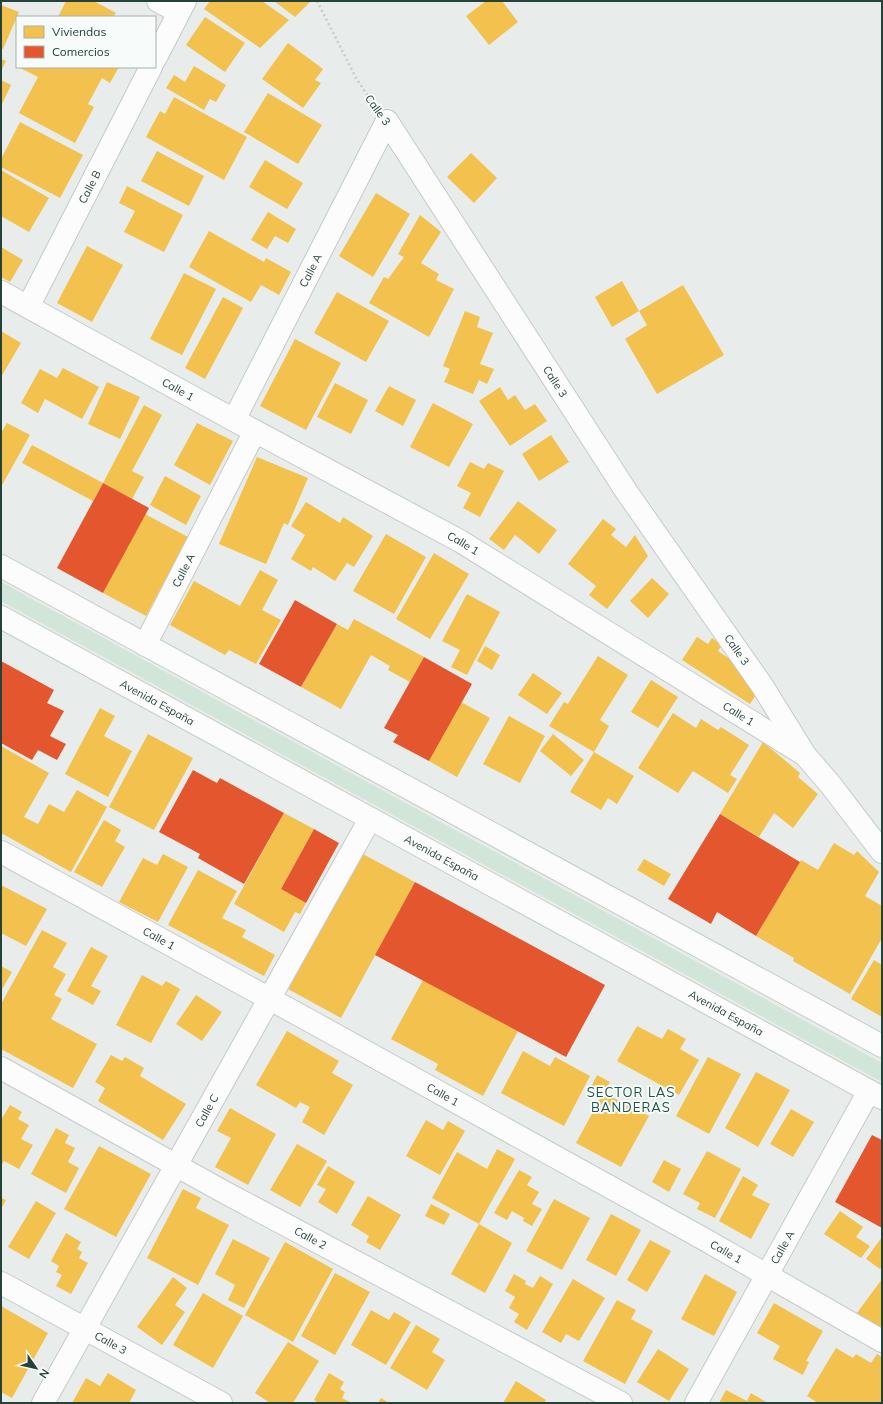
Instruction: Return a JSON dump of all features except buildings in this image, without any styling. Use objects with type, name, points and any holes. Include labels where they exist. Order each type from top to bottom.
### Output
[{"type":"street","points":[[156,57],[182,6],[158,1]]},
{"type":"street","name":"Calle B","points":[[28,307],[150,68]]},
{"type":"street","name":"Calle A","points":[[234,420],[387,121]]},
{"type":"street","name":"Calle 3","points":[[387,121],[626,491],[764,688],[805,754]]},
{"type":"street","name":"Calle 1","points":[[1,292],[234,420],[460,541],[805,754],[882,852]]},
{"type":"street","name":"Calle A","points":[[145,645],[255,431]]},
{"type":"street","points":[[1,566],[882,1046]]},
{"type":"street","name":"Avenida España","points":[[1,617],[876,1094]]},
{"type":"street","name":"Calle C","points":[[43,1403],[370,819]]},
{"type":"street","name":"Calle 1","points":[[1,852],[270,999],[767,1275],[882,1341]]},
{"type":"street","name":"Calle 2","points":[[1,1068],[238,1200],[621,1403]]},
{"type":"street","name":"Calle A","points":[[696,1403],[767,1275],[876,1094]]},
{"type":"street","name":"Calle 3","points":[[1,1283],[221,1403]]},
{"type":"path","name":"Calle 3","points":[[318,1],[356,78],[387,121]]},
{"type":"green space","points":[[1,582],[882,1063],[882,1082],[1,601]]},
{"type":"district","name":"SECTOR LAS BANDERAS","points":[[631,1100]]}]
